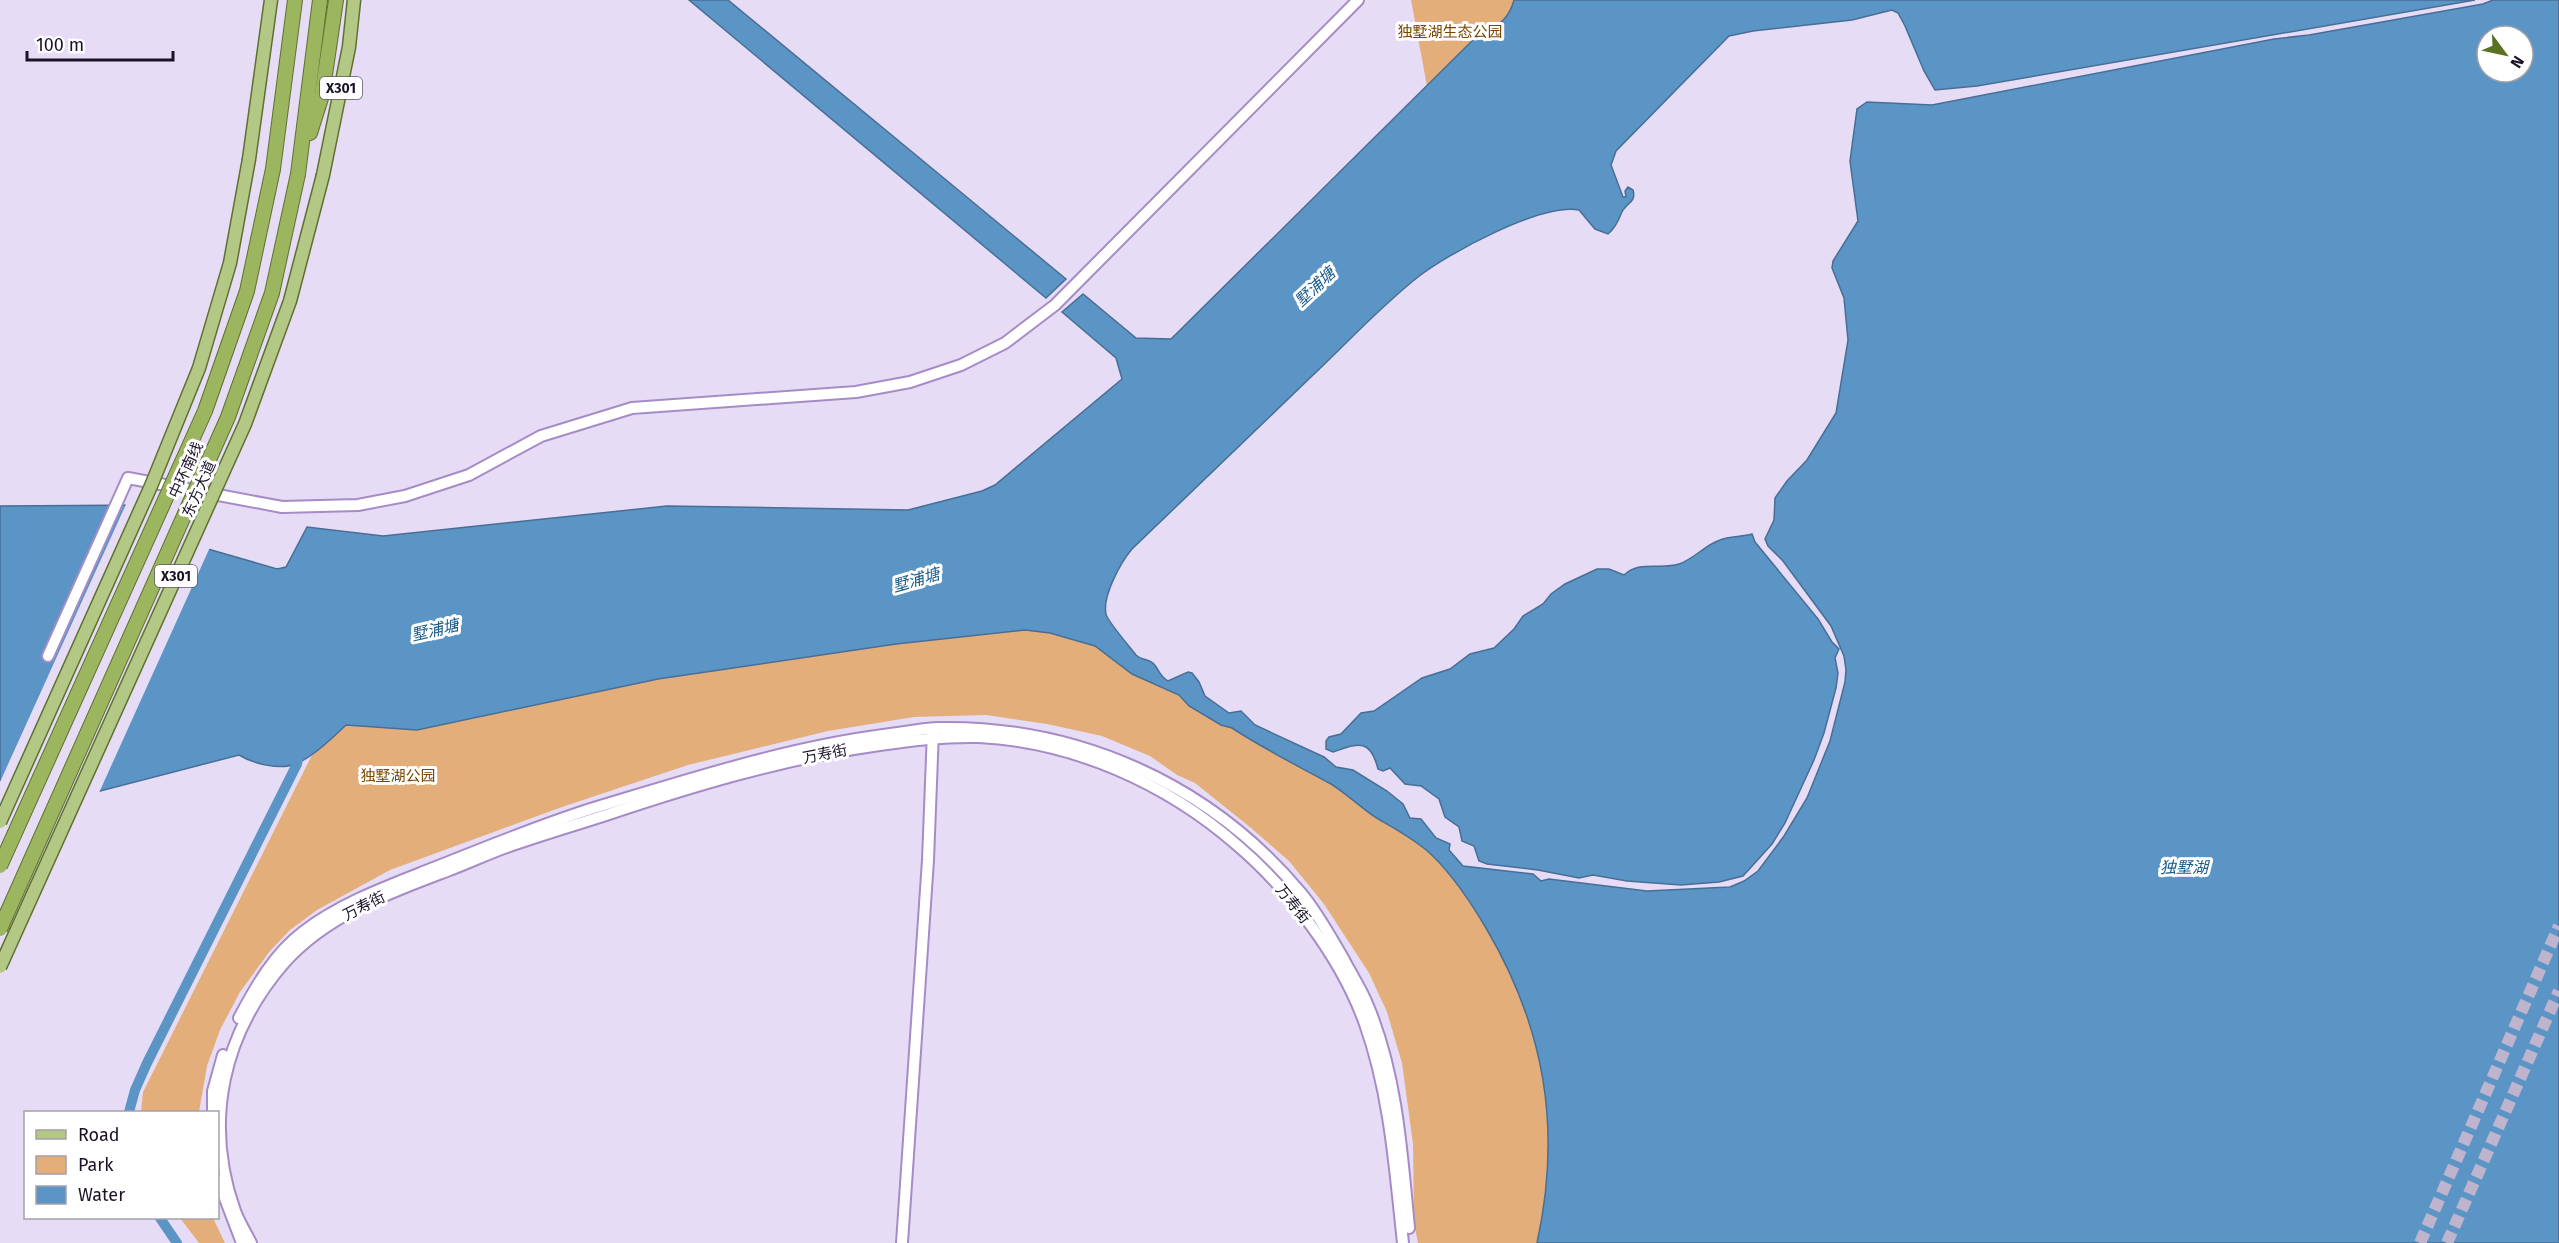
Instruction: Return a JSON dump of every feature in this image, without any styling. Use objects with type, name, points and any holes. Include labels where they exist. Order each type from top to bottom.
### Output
[{"type":"highway","name":"中环南线","points":[[0,866],[205,411],[248,291],[273,169],[293,0]]},
{"type":"highway","name":"中环南线","points":[[0,929],[228,417],[272,293],[299,169],[320,0]]},
{"type":"highway","points":[[299,169],[322,95],[336,0]]},
{"type":"main road","points":[[0,822],[152,486],[199,368],[230,263],[249,159],[271,0]]},
{"type":"main road","name":"东方大道","points":[[0,967],[245,424],[290,301],[323,175],[349,47],[354,0]]},
{"type":"street","points":[[48,656],[128,478],[282,507],[358,505],[405,496],[469,475],[541,436],[633,408],[856,392],[910,382],[961,365],[1005,344],[1055,305],[1358,0]]},
{"type":"street","name":"万寿街","points":[[213,1111],[213,1091],[224,1050],[257,986],[279,954],[304,931],[378,890],[562,819],[687,780],[832,742],[990,729],[1039,735],[1093,749],[1175,787],[1213,812],[1261,851],[1301,894],[1328,932],[1368,1005],[1382,1049],[1395,1107],[1410,1243]]},
{"type":"street","points":[[902,1243],[928,860],[933,733]]},
{"type":"street","name":"万寿街","points":[[251,1243],[235,1212],[227,1176],[220,1138],[222,1089],[231,1050],[263,991],[284,963],[316,935],[347,914],[383,896],[503,848],[644,802],[772,765],[827,752],[933,733],[1033,744],[1089,758],[1155,787],[1205,817],[1257,861],[1304,914],[1349,987],[1363,1018],[1375,1054],[1386,1107],[1403,1243]]},
{"type":"street","points":[[219,1183],[242,1243]]},
{"type":"green space","name":"独墅湖生态公园","points":[[1411,0],[1532,0],[1459,67],[1427,86]]},
{"type":"green space","name":"独墅湖公园","points":[[1071,615],[1139,671],[1327,778],[1431,851],[1495,932],[1542,1041],[1553,1111],[1552,1179],[1539,1243],[1418,1243],[1414,1223],[1413,1144],[1402,1063],[1387,1012],[1369,973],[1324,904],[1289,861],[1195,783],[1177,775],[1150,756],[1102,736],[1047,724],[986,715],[914,717],[828,731],[688,765],[562,807],[390,870],[317,910],[290,930],[270,951],[240,992],[220,1030],[207,1066],[199,1111],[141,1111],[143,1092],[314,751],[322,721]]},
{"type":"green space","points":[[181,1219],[213,1219],[225,1243],[199,1243]]},
{"type":"water","points":[[689,0],[728,0],[1066,279],[1046,298]]},
{"type":"water","name":"独墅湖","points":[[1514,0],[2475,0],[1977,86],[1935,90],[1924,71],[1905,26],[1898,13],[1892,10],[1852,20],[1753,31],[1729,36],[1616,151],[1611,165],[1623,197],[1626,197],[1625,191],[1628,187],[1633,190],[1634,194],[1616,225],[1608,234],[1595,229],[1579,210],[1562,210],[1542,214],[1496,232],[1432,267],[1377,313],[1132,549],[1123,562],[1113,580],[1107,598],[1107,617],[1136,655],[1153,663],[1168,681],[1188,672],[1192,673],[1205,696],[1229,713],[1241,711],[1255,725],[1324,757],[1336,767],[1353,770],[1387,791],[1403,804],[1410,818],[1421,819],[1436,838],[1450,844],[1449,850],[1463,866],[1533,874],[1541,881],[1549,879],[1647,891],[1730,887],[1758,871],[1784,836],[1807,798],[1830,741],[1845,682],[1844,656],[1831,626],[1783,561],[1768,546],[1765,539],[1774,520],[1775,498],[1807,460],[1836,413],[1848,340],[1844,298],[1832,268],[1833,261],[1858,221],[1850,161],[1857,109],[1867,102],[1932,105],[2274,39],[2309,35],[2483,4],[2493,0],[2559,0],[2559,1243],[1537,1243],[1548,1160],[1543,1080],[1535,1042],[1506,966],[1480,918],[1451,876],[1419,844],[1375,817],[1331,784],[1232,728],[1221,725],[1189,706],[1179,695],[1132,674],[1095,646],[1050,633],[1025,630],[896,644],[658,679],[417,730],[346,725],[311,756],[291,765],[268,765],[239,755],[0,817],[0,506],[150,505],[124,555],[163,574],[191,544],[277,569],[286,567],[307,527],[383,536],[667,506],[908,510],[982,491],[995,485],[1122,379],[1116,358],[1062,312],[1083,294],[1136,338],[1171,339],[1483,30],[1486,33],[1507,15]]},
{"type":"water","points":[[1752,534],[1755,542],[1818,619],[1839,649],[1835,658],[1838,673],[1836,688],[1814,760],[1785,823],[1772,844],[1743,876],[1719,882],[1681,885],[1627,881],[1593,875],[1579,878],[1487,864],[1479,861],[1474,846],[1462,841],[1459,827],[1445,817],[1439,799],[1421,786],[1405,784],[1390,768],[1383,771],[1378,769],[1367,747],[1356,745],[1333,752],[1326,749],[1326,741],[1329,737],[1341,734],[1361,713],[1374,711],[1422,678],[1450,669],[1470,654],[1494,648],[1514,629],[1523,616],[1543,604],[1551,594],[1565,584],[1597,569],[1609,569],[1624,575],[1637,568],[1672,566],[1690,559],[1720,540]]},
{"type":"pier","points":[[127,502],[150,502],[153,505],[128,554],[162,570],[189,541],[211,545],[98,795],[0,820],[0,782]]},
{"type":"waterway","points":[[129,1111],[135,1090],[147,1063],[297,764],[300,750]]},
{"type":"waterway","points":[[161,1219],[177,1243]]},
{"type":"tunnel","points":[[2420,1243],[2559,926]]},
{"type":"tunnel","points":[[2447,1243],[2559,991]]},
{"type":"water label","name":"墅浦塘","points":[[1315,287]]},
{"type":"water label","name":"墅浦塘","points":[[916,580]]},
{"type":"water label","name":"墅浦塘","points":[[435,630]]}]
